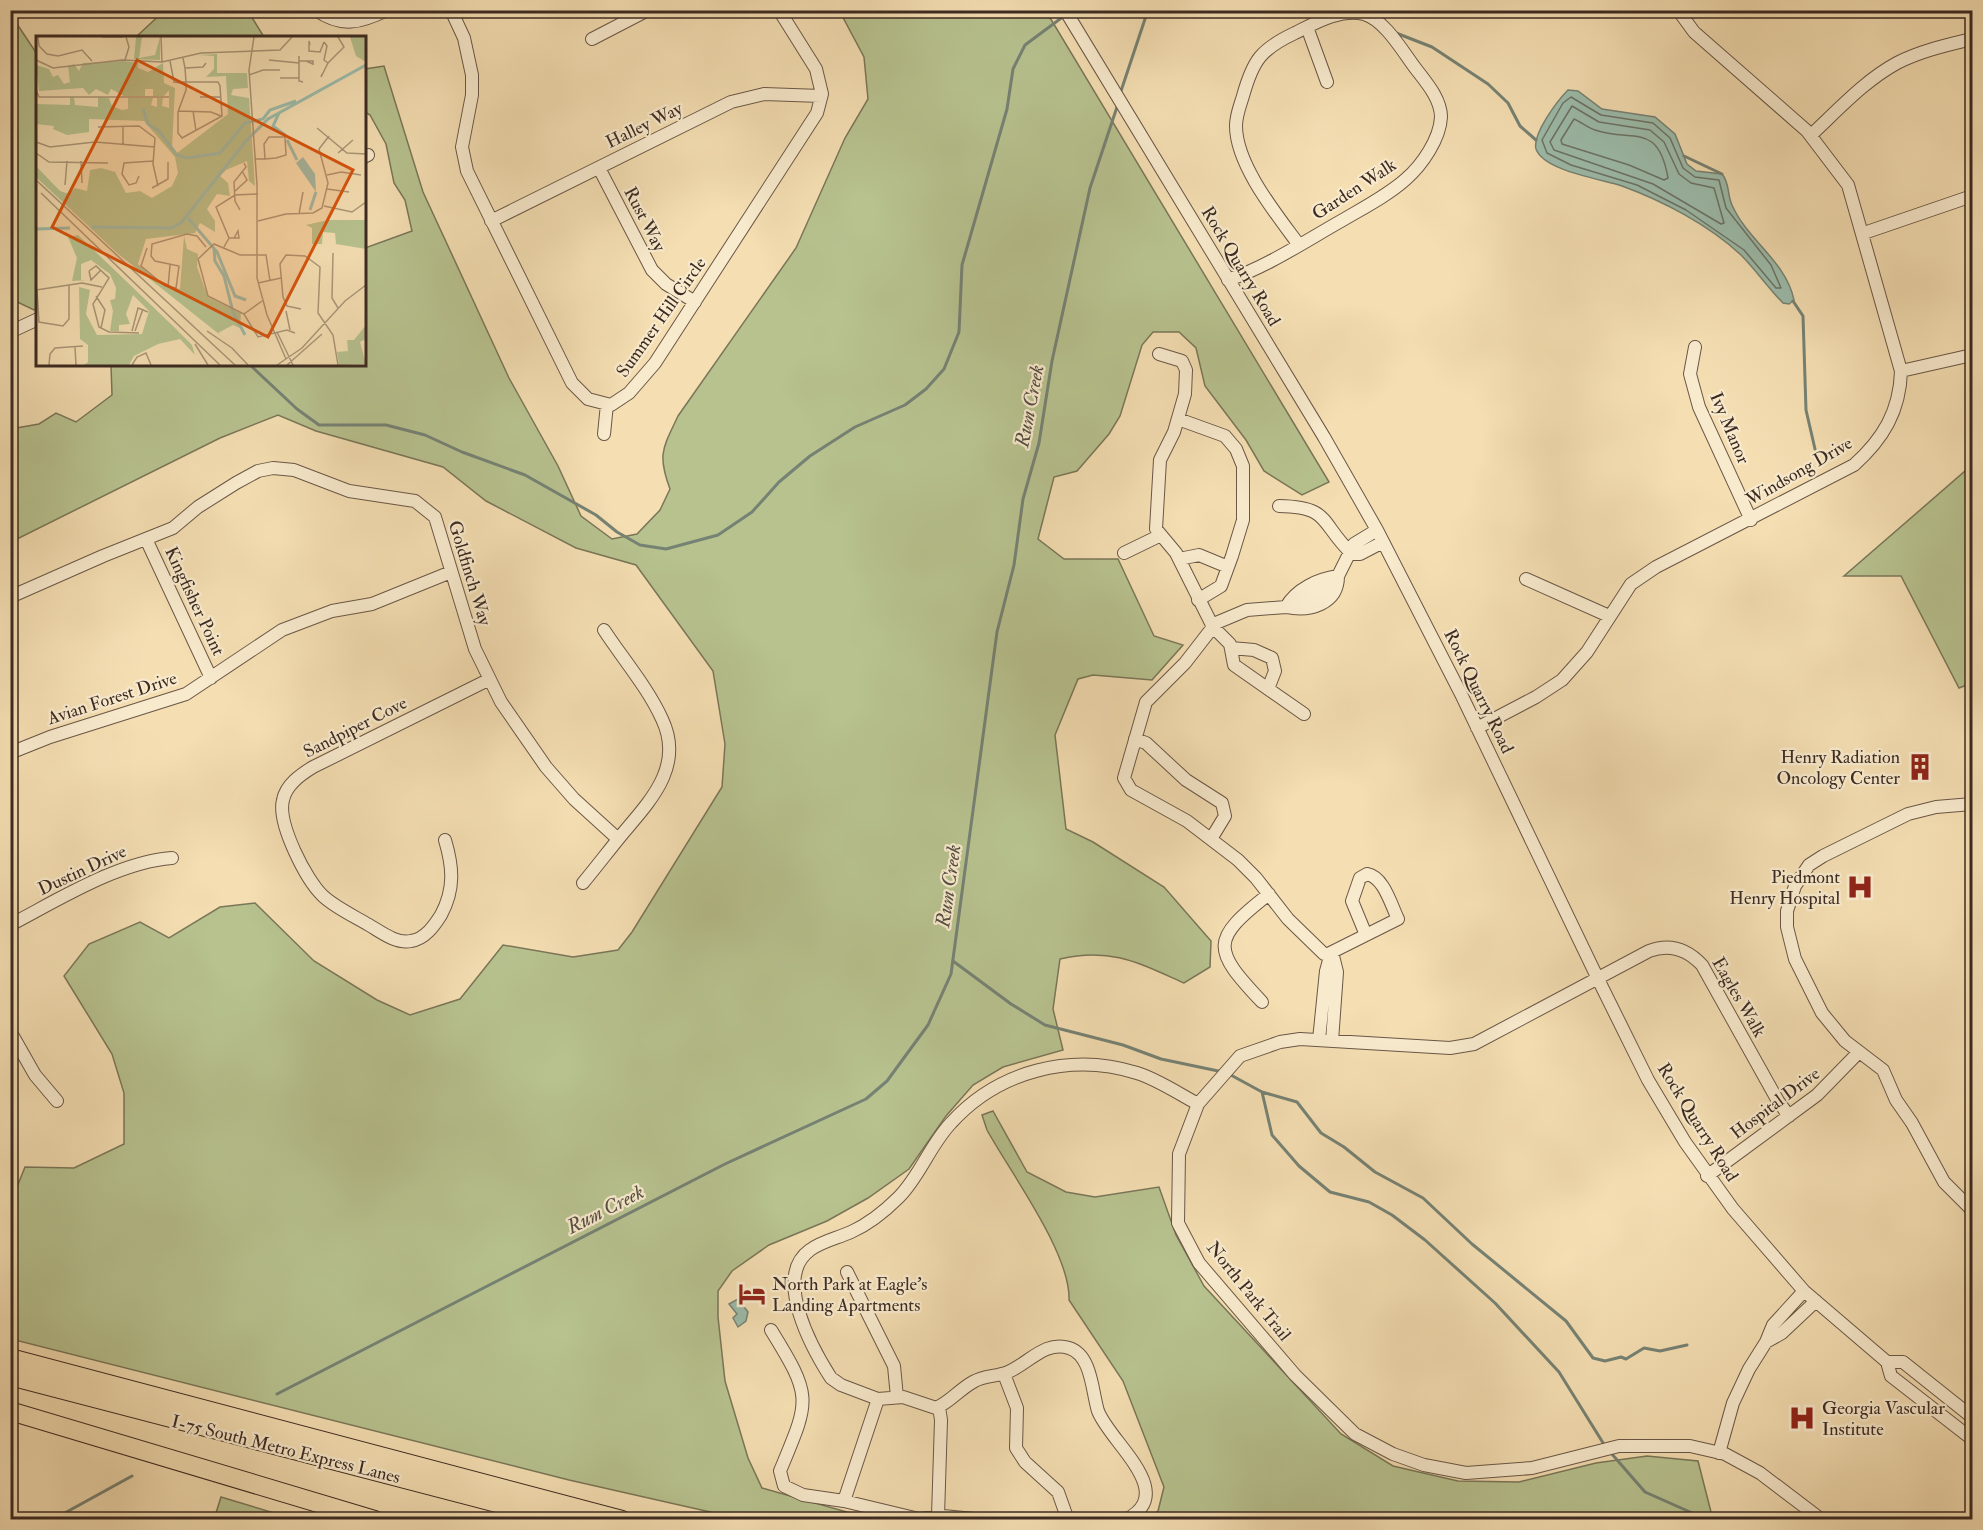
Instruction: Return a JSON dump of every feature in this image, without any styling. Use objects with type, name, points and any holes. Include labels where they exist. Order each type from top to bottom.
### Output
[{"type":"highway","points":[[10,1358],[622,1520]]},
{"type":"highway","name":"I-75 South Metro Express Lanes","points":[[10,1376],[562,1520]]},
{"type":"highway","points":[[10,1411],[375,1520]]},
{"type":"street","points":[[316,10],[325,16],[348,23],[363,22],[387,10]]},
{"type":"street","points":[[451,10],[464,38],[472,75],[472,95],[462,147],[467,171],[572,383],[588,399],[607,404],[604,434]]},
{"type":"street","points":[[592,39],[648,10]]},
{"type":"street","points":[[779,10],[816,69],[821,84],[821,96]]},
{"type":"street","name":"Rock Quarry Road","points":[[1065,10],[1324,437],[1377,530],[1477,728],[1648,1080],[1707,1176],[1765,1249],[1804,1292],[1887,1362],[1891,1376],[1972,1439]]},
{"type":"street","name":"Windsong Drive","points":[[1477,728],[1536,697],[1562,680],[1587,652],[1631,585],[1656,567],[1854,465],[1873,448],[1888,426],[1900,394],[1900,371],[1864,233],[1848,185],[1811,135],[1694,32],[1678,10]]},
{"type":"street","name":"Garden Walk","points":[[1228,280],[1299,245],[1377,200],[1406,179],[1436,137],[1441,116],[1438,104],[1427,83],[1383,28],[1368,15],[1353,11],[1307,27],[1280,40],[1255,61],[1248,75],[1236,129],[1239,145],[1250,171],[1299,245]]},
{"type":"street","points":[[1307,27],[1327,81]]},
{"type":"street","points":[[1811,135],[1868,82],[1898,62],[1972,39]]},
{"type":"street","name":"Halley Way","points":[[490,221],[737,100],[775,93],[821,96]]},
{"type":"street","name":"Summer Hill Circle","points":[[607,404],[617,402],[640,383],[793,153],[817,113],[821,96]]},
{"type":"street","name":"Rust Way","points":[[599,168],[652,270],[666,284],[695,302]]},
{"type":"street","points":[[1864,233],[1972,196]]},
{"type":"street","points":[[10,332],[36,320]]},
{"type":"street","name":"Ivy Manor","points":[[1695,347],[1690,374],[1699,407],[1751,519]]},
{"type":"street","points":[[1159,354],[1179,360],[1185,366],[1186,387],[1178,419],[1160,460],[1156,526],[1179,559],[1213,627],[1232,648],[1234,665],[1304,714]]},
{"type":"street","points":[[1900,371],[1972,355]]},
{"type":"street","points":[[1178,419],[1225,436],[1242,461],[1242,520],[1228,567],[1218,589],[1198,600]]},
{"type":"street","name":"Goldfinch Way","points":[[10,597],[173,528],[198,507],[258,471],[294,470],[349,491],[415,501],[435,517],[469,633],[489,680],[546,767],[574,799],[618,839]]},
{"type":"street","points":[[1279,506],[1302,506],[1313,510],[1352,554],[1360,554],[1383,542]]},
{"type":"street","points":[[1366,935],[1352,902],[1360,878],[1367,874],[1378,880],[1398,919],[1366,935],[1332,952],[1326,954],[1318,951],[1250,872],[1211,839],[1126,785],[1125,775],[1146,702],[1177,672],[1213,627],[1220,621],[1247,610],[1286,607],[1303,611],[1332,597],[1338,589],[1338,576],[1352,554],[1354,544],[1377,530]]},
{"type":"street","points":[[1124,553],[1161,535]]},
{"type":"street","name":"Kingfisher Point","points":[[146,539],[211,678]]},
{"type":"street","points":[[1179,559],[1199,555],[1228,567]]},
{"type":"street","name":"Avian Forest Drive","points":[[10,753],[50,737],[186,694],[282,630],[332,611],[372,603],[451,572]]},
{"type":"street","points":[[1286,607],[1295,594],[1325,578],[1338,576]]},
{"type":"street","points":[[1526,579],[1609,616]]},
{"type":"street","points":[[583,883],[656,794],[668,767],[670,753],[668,736],[657,708],[604,630]]},
{"type":"street","points":[[1232,648],[1254,650],[1272,657],[1274,677],[1268,689]]},
{"type":"street","name":"Sandpiper Cove","points":[[445,840],[453,868],[449,898],[429,932],[414,941],[403,941],[382,933],[334,904],[316,888],[292,843],[284,817],[283,800],[290,785],[313,767],[489,680]]},
{"type":"street","points":[[1135,739],[1146,743],[1186,780],[1222,803],[1225,816],[1211,839]]},
{"type":"street","points":[[1972,804],[1936,807],[1893,819],[1823,856],[1809,866],[1796,886],[1787,911],[1786,927],[1795,959],[1830,1024],[1859,1052],[1883,1070],[1896,1100],[1912,1123],[1944,1182],[1972,1210]]},
{"type":"street","name":"Dustin Drive","points":[[10,926],[125,869],[150,860],[172,858]]},
{"type":"street","points":[[1262,1002],[1232,969],[1225,945],[1234,922],[1269,894]]},
{"type":"street","name":"Eagles Walk","points":[[1598,980],[1657,948],[1675,947],[1689,953],[1708,975],[1778,1101],[1789,1116]]},
{"type":"street","points":[[1325,1041],[1337,972],[1332,952]]},
{"type":"street","name":"North Park Trail","points":[[1598,980],[1474,1044],[1450,1048],[1300,1039],[1280,1042],[1240,1056],[1198,1104],[1179,1154],[1178,1223],[1199,1263],[1294,1375],[1355,1434],[1403,1457],[1424,1465],[1466,1473],[1532,1468],[1619,1446],[1690,1446],[1719,1452],[1760,1473],[1822,1520]]},
{"type":"street","points":[[10,1031],[35,1075],[57,1101]]},
{"type":"street","name":"Hospital Drive","points":[[1707,1176],[1830,1084],[1859,1052]]},
{"type":"street","points":[[1125,1520],[1137,1513],[1143,1504],[1145,1485],[1136,1465],[1102,1421],[1088,1371],[1080,1356],[1067,1347],[1053,1346],[1004,1374],[977,1379],[939,1407],[928,1408],[912,1400],[897,1397],[878,1399],[841,1385],[831,1378],[797,1309],[795,1285],[800,1263],[805,1254],[818,1245],[853,1231],[886,1210],[901,1195],[950,1124],[986,1092],[1015,1077],[1068,1065],[1115,1067],[1139,1074],[1198,1104]]},
{"type":"street","points":[[847,1272],[894,1366],[897,1397]]},
{"type":"street","points":[[1719,1452],[1738,1390],[1766,1342],[1773,1324],[1804,1292]]},
{"type":"street","points":[[1766,1342],[1782,1334],[1816,1301]]},
{"type":"street","points":[[771,1330],[796,1373],[804,1404],[801,1419],[780,1471],[780,1479],[784,1486],[797,1493],[844,1501],[919,1519],[938,1516],[984,1520]]},
{"type":"street","name":"Rock Quarry Road","points":[[1887,1362],[1903,1362],[1972,1417]]},
{"type":"street","points":[[1004,1374],[1017,1408],[1016,1448],[1022,1458],[1058,1492],[1068,1520]]},
{"type":"street","points":[[844,1501],[878,1399]]},
{"type":"street","points":[[938,1516],[941,1420],[939,1407]]},
{"type":"green space","points":[[165,10],[248,11],[263,36],[137,36]]},
{"type":"green space","points":[[839,10],[1046,11],[1329,482],[1302,495],[1264,471],[1246,440],[1205,386],[1196,348],[1179,332],[1153,332],[1142,345],[1120,416],[1109,434],[1077,471],[1054,477],[1038,539],[1064,559],[1118,559],[1154,636],[1183,645],[1152,680],[1093,675],[1078,679],[1055,735],[1066,829],[1093,842],[1164,887],[1211,941],[1210,967],[1184,983],[1138,963],[1110,956],[1078,956],[1060,959],[1053,1009],[1063,1050],[1003,1067],[973,1085],[946,1116],[909,1169],[868,1198],[827,1221],[769,1245],[732,1271],[718,1291],[718,1317],[725,1381],[748,1458],[762,1488],[875,1520],[741,1519],[569,1480],[11,1339],[11,1202],[25,1167],[74,1168],[124,1144],[124,1093],[112,1054],[64,976],[89,944],[140,922],[169,938],[220,907],[255,903],[314,961],[377,1000],[410,1015],[460,999],[503,945],[573,957],[618,950],[632,932],[722,787],[725,744],[713,671],[636,565],[576,548],[486,501],[443,467],[316,431],[278,415],[220,438],[11,542],[11,429],[39,424],[56,413],[76,422],[112,395],[111,366],[366,366],[366,248],[412,231],[405,200],[394,183],[386,144],[370,115],[366,113],[366,69],[384,66],[423,192],[509,378],[558,466],[581,516],[612,539],[637,534],[660,510],[670,489],[663,459],[665,444],[678,416],[796,248],[845,138],[868,99],[864,57]]},
{"type":"green space","points":[[13,18],[36,52],[36,309],[34,310],[11,299],[10,19]]},
{"type":"green space","points":[[1972,465],[1972,683],[1959,688],[1901,576],[1844,576]]},
{"type":"green space","points":[[993,1111],[1027,1172],[1066,1192],[1095,1197],[1159,1187],[1176,1235],[1204,1286],[1341,1434],[1393,1466],[1458,1481],[1519,1482],[1596,1463],[1647,1456],[1698,1461],[1711,1512],[1716,1519],[1147,1519],[1158,1511],[1164,1487],[1123,1381],[1069,1300],[1067,1281],[1050,1237],[987,1130],[982,1115]]},
{"type":"green space","points":[[221,1497],[294,1519],[211,1519],[215,1516]]},
{"type":"water","points":[[1568,90],[1578,91],[1602,109],[1655,117],[1675,134],[1687,164],[1696,171],[1722,174],[1726,181],[1730,201],[1739,218],[1775,262],[1790,286],[1794,300],[1789,304],[1783,303],[1741,255],[1715,234],[1685,215],[1622,186],[1561,169],[1541,157],[1536,149],[1538,135],[1552,109]]},
{"type":"water","points":[[738,1299],[748,1312],[746,1321],[738,1327],[733,1318],[737,1314],[729,1304]]},
{"type":"waterway","name":"Rum Creek","points":[[1120,94],[1148,10]]},
{"type":"waterway","points":[[251,366],[297,409],[319,425],[386,425],[425,435],[462,452],[525,475],[596,515],[617,532],[640,545],[666,549],[718,535],[752,512],[779,482],[810,456],[855,427],[905,405],[926,389],[944,369],[959,332],[962,265],[1007,109],[1013,69],[1025,45],[1064,16]]},
{"type":"waterway","points":[[1396,33],[1432,47],[1488,84],[1508,103],[1520,126],[1536,140]]},
{"type":"waterway","name":"Rum Creek","points":[[277,1394],[725,1164],[866,1099],[887,1081],[928,1025],[951,974],[997,632],[1014,565],[1023,499],[1039,443],[1052,361],[1090,188],[1118,104]]},
{"type":"waterway","points":[[1684,156],[1722,174]]},
{"type":"waterway","points":[[1793,301],[1803,316],[1806,410],[1815,449]]},
{"type":"waterway","points":[[953,961],[1011,1004],[1045,1025],[1123,1045],[1161,1059],[1223,1072]]},
{"type":"waterway","points":[[1229,1074],[1262,1092],[1297,1102],[1321,1133],[1344,1147],[1375,1172],[1423,1198],[1472,1244],[1566,1321],[1593,1358],[1605,1361],[1621,1357],[1626,1359],[1644,1348],[1660,1351],[1687,1345]]},
{"type":"waterway","points":[[1262,1092],[1272,1135],[1299,1166],[1330,1192],[1369,1202],[1392,1215],[1425,1240],[1495,1303],[1559,1372],[1605,1446]]},
{"type":"waterway","points":[[1611,1453],[1645,1492],[1708,1520]]},
{"type":"waterway","name":"Rum Creek","points":[[52,1520],[132,1476]]},
{"type":"place","name":"Henry Radiation Oncology Center","points":[[1920,767]]},
{"type":"place","name":"Piedmont Henry Hospital","points":[[1860,887]]},
{"type":"place","name":"North Park at Eagle's Landing Apartments","points":[[752,1294]]},
{"type":"place","name":"Georgia Vascular Institute","points":[[1802,1418]]}]
